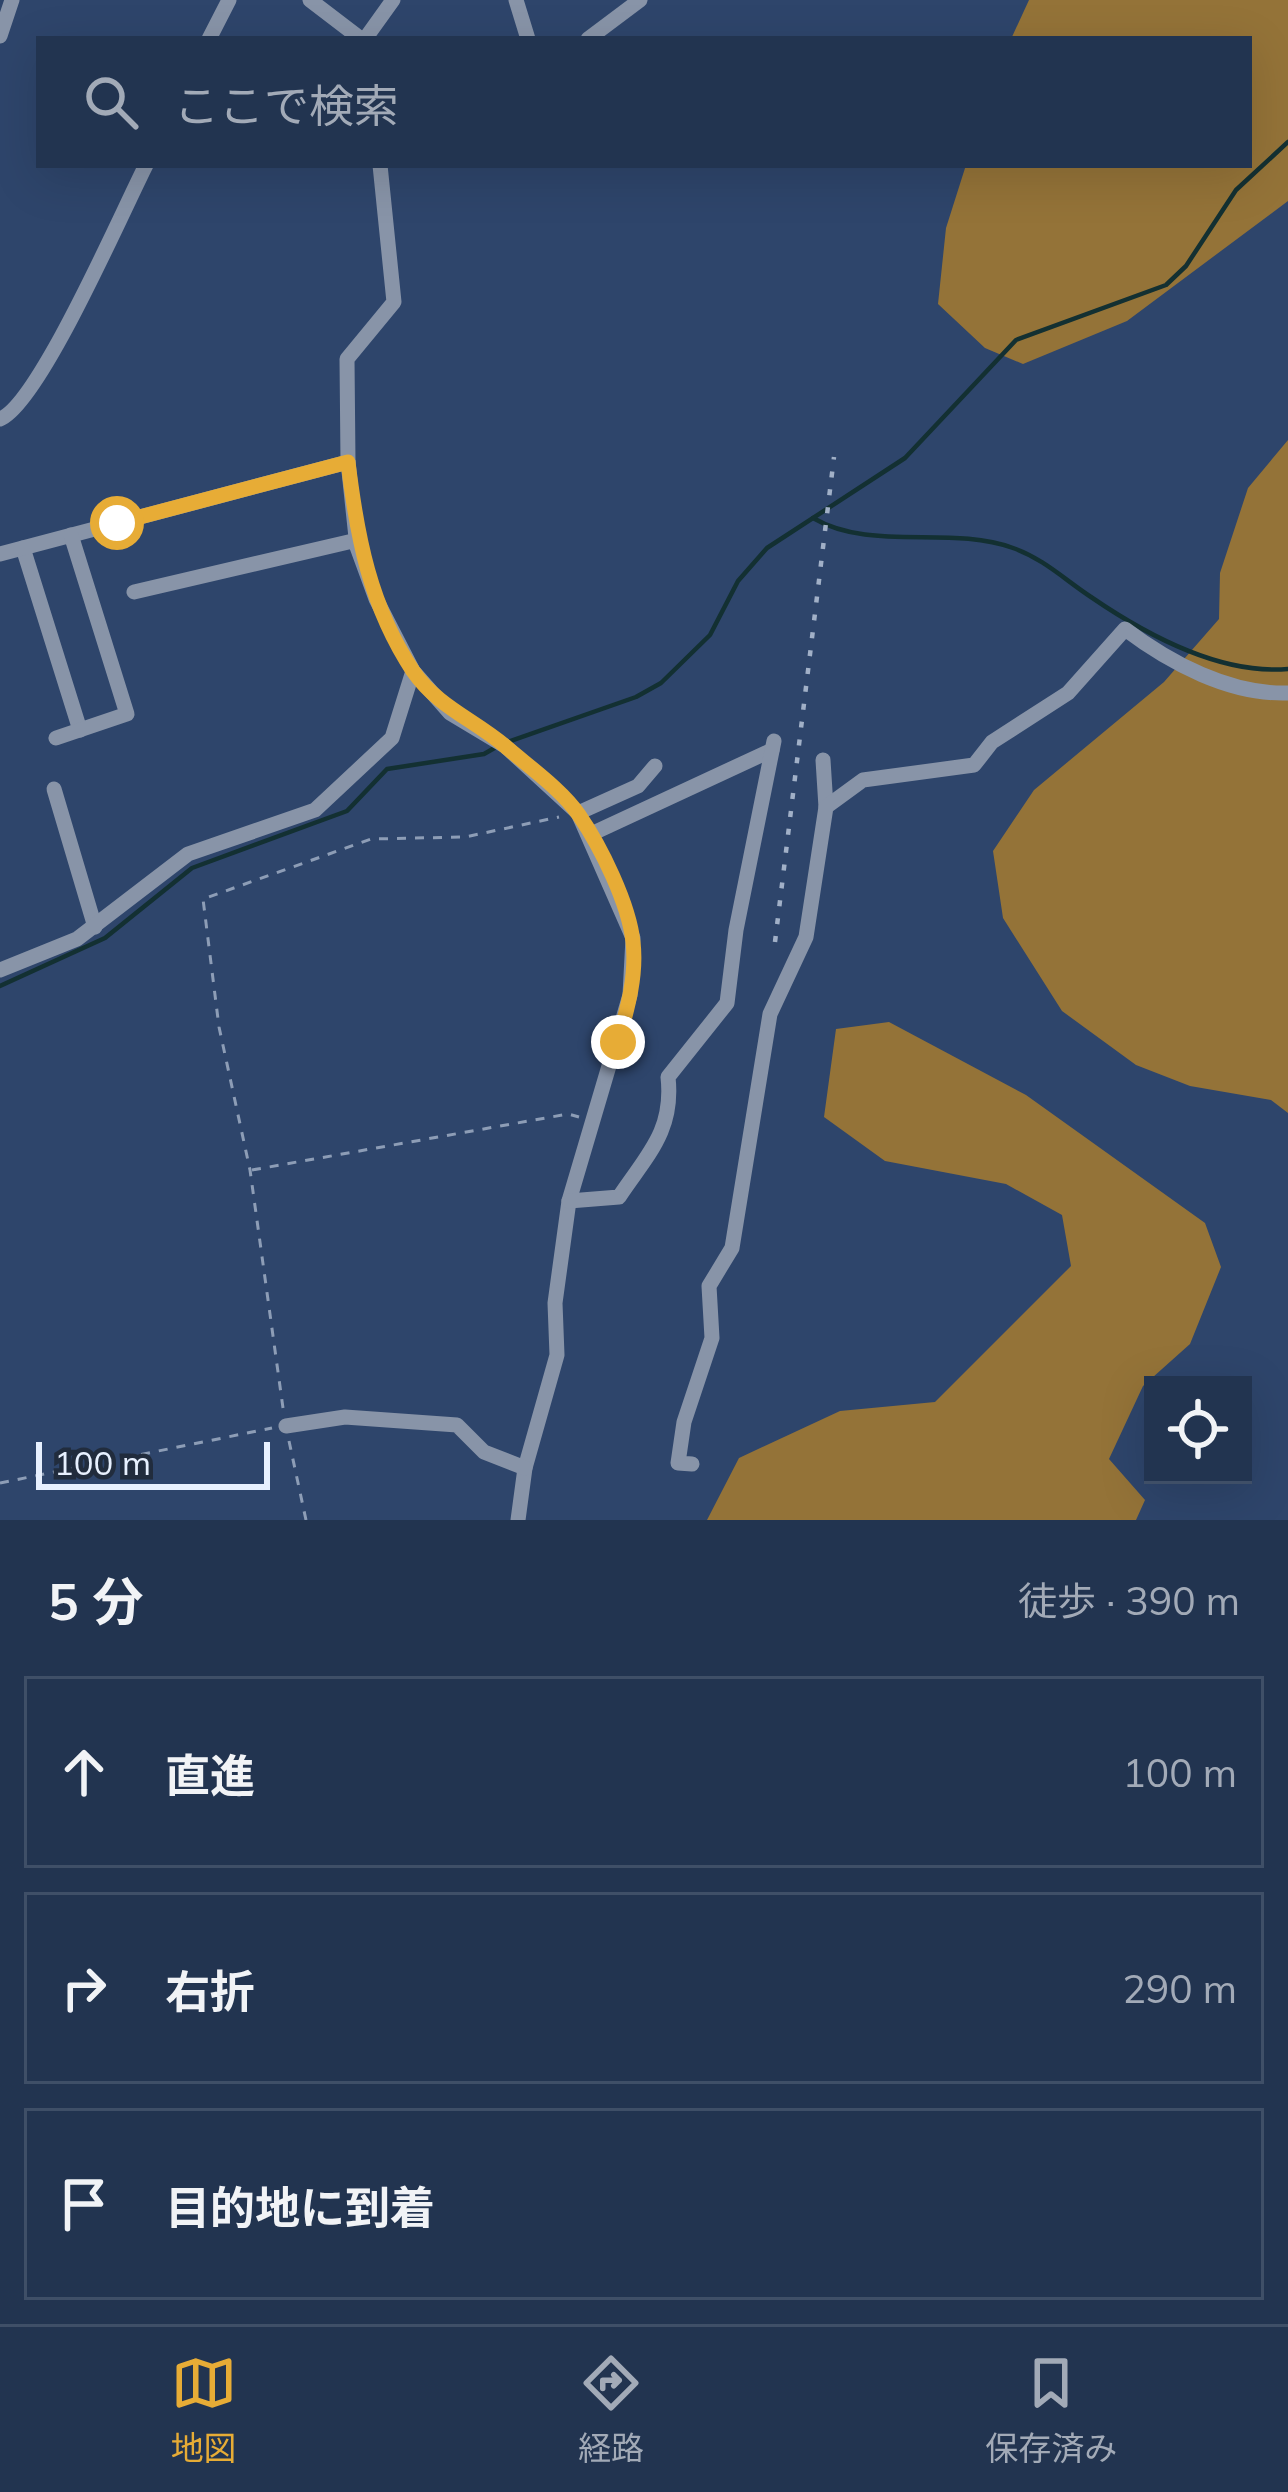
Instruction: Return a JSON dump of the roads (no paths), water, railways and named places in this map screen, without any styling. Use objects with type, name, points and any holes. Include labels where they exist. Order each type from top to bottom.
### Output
[{"type":"street","points":[[0,36],[12,0]]},
{"type":"street","points":[[211,36],[229,0]]},
{"type":"street","points":[[310,0],[359,36]]},
{"type":"street","points":[[365,36],[393,0]]},
{"type":"street","points":[[516,0],[528,36]]},
{"type":"street","points":[[592,36],[640,0]]},
{"type":"street","points":[[0,418],[11,414],[38,383],[145,168]]},
{"type":"street","points":[[380,168],[394,302],[347,359],[348,462],[357,540],[376,599],[413,671],[450,713],[499,742],[578,814],[633,938],[630,995],[569,1201],[555,1303],[556,1355],[525,1468],[518,1520]]},
{"type":"street","points":[[0,554],[348,462]]},
{"type":"street","points":[[56,738],[127,714],[71,535]]},
{"type":"street","points":[[134,592],[357,540]]},
{"type":"street","points":[[22,548],[80,730]]},
{"type":"street","points":[[826,807],[863,780],[974,765],[992,742],[1068,693],[1125,629],[1155,652],[1240,689],[1288,693]]},
{"type":"street","points":[[0,970],[94,927],[188,854],[315,810],[349,784],[392,738],[413,671]]},
{"type":"street","points":[[569,1201],[619,1197],[662,1139],[671,1107],[668,1077],[727,1004],[773,745],[589,835]]},
{"type":"street","points":[[692,1464],[678,1463],[684,1421],[712,1338],[709,1286],[732,1248],[770,1014],[806,937],[826,807],[823,760]]},
{"type":"street","points":[[578,814],[638,786],[655,766]]},
{"type":"street","points":[[54,789],[94,927]]},
{"type":"street","points":[[286,1426],[344,1418],[457,1425],[484,1452],[525,1468]]},
{"type":"waterway","points":[[508,742],[636,697],[661,683],[710,635],[738,581],[767,548],[905,458],[1016,340],[1166,285],[1186,266],[1236,190],[1288,142]]},
{"type":"waterway","points":[[813,518],[860,534],[963,538],[1013,548],[1135,625],[1184,649],[1236,665],[1288,669]]},
{"type":"waterway","points":[[0,986],[105,938],[192,868],[347,811],[387,769],[484,754],[498,746]]},
{"type":"railway","points":[[775,942],[834,457]]}]
